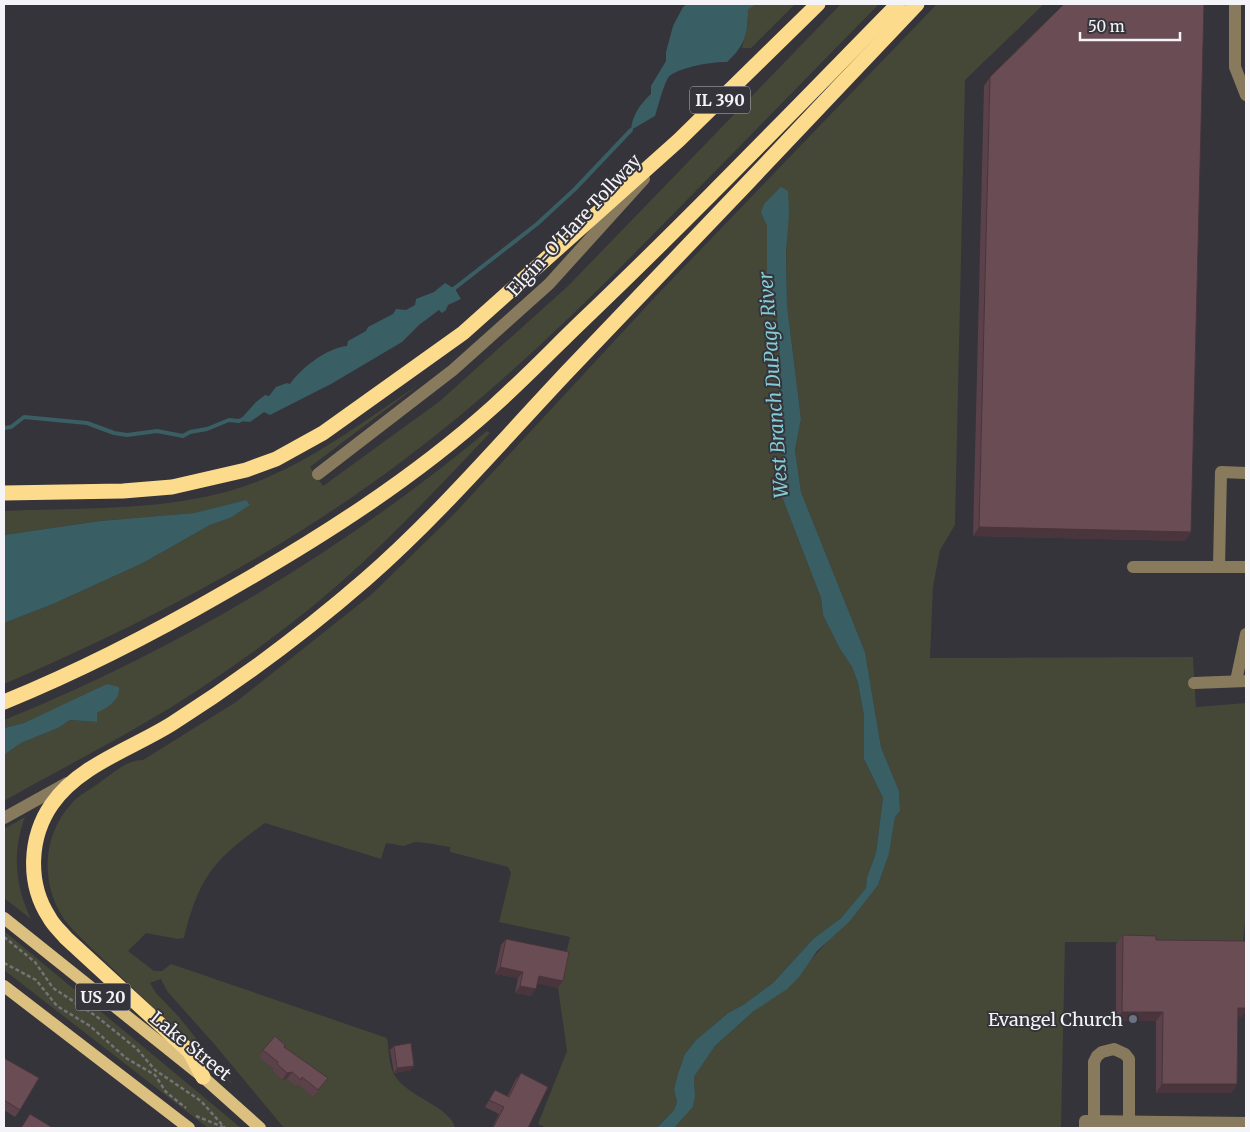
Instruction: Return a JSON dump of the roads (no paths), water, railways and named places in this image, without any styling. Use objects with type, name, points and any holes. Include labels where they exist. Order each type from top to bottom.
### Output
[{"type":"highway","name":"Elgin-O'Hare Tollway","points":[[679,140],[818,4]]},
{"type":"highway","points":[[4,702],[154,633],[283,560],[345,521],[432,456],[493,406],[668,239],[898,4]]},
{"type":"highway","points":[[203,1077],[190,1052],[66,938],[49,918],[39,898],[33,872],[34,851],[40,826],[52,803],[79,777],[170,725],[248,673],[304,632],[416,534],[917,4]]},
{"type":"highway","points":[[4,493],[123,492],[172,488],[236,473],[276,459],[323,433],[463,334],[679,140]]},
{"type":"main road","name":"Lake Street","points":[[4,918],[203,1077],[260,1128]]},
{"type":"main road","name":"US 20","points":[[4,986],[189,1128]]},
{"type":"street","points":[[1236,4],[1236,67],[1246,95]]},
{"type":"street","name":"Elgin-O'Hare Tollway","points":[[318,474],[453,370],[549,284],[679,140]]},
{"type":"street","points":[[1219,567],[1221,472],[1246,473]]},
{"type":"street","points":[[1132,567],[1246,567]]},
{"type":"street","points":[[1194,683],[1241,681],[1246,634]]},
{"type":"street","points":[[4,818],[79,777]]},
{"type":"street","points":[[1129,1121],[1129,1059],[1125,1054],[1114,1049],[1102,1052],[1094,1062],[1089,1124],[1129,1121],[1246,1123]]},
{"type":"water","points":[[687,4],[756,4],[748,10],[744,39],[742,45],[733,56],[727,62],[695,66],[671,74],[664,87],[655,116],[631,130],[635,115],[643,102],[651,94],[651,86],[666,61],[666,52],[673,26],[683,7]]},
{"type":"water","points":[[781,187],[788,191],[787,305],[801,419],[795,450],[801,492],[865,652],[881,747],[899,791],[900,811],[895,817],[889,854],[878,885],[849,922],[817,951],[799,977],[787,989],[754,1011],[715,1046],[694,1077],[695,1097],[693,1107],[674,1128],[657,1128],[674,1110],[677,1102],[674,1090],[678,1074],[685,1054],[696,1040],[728,1013],[743,1005],[773,983],[813,939],[841,918],[866,888],[867,877],[876,853],[883,798],[864,759],[864,716],[858,683],[852,667],[840,649],[823,615],[821,598],[782,497],[784,463],[777,417],[782,403],[777,317],[767,283],[767,226],[761,212],[764,204]]},
{"type":"water","points":[[445,283],[455,289],[461,299],[448,305],[442,313],[439,310],[419,325],[402,342],[331,384],[270,415],[264,412],[250,422],[239,421],[256,402],[265,395],[269,396],[276,387],[287,383],[290,384],[301,371],[323,354],[347,346],[348,341],[366,331],[368,327],[393,314],[396,309],[406,310],[415,305],[416,299],[434,292]]},
{"type":"water","points":[[246,500],[250,505],[230,518],[210,525],[143,563],[53,604],[4,623],[4,535],[100,521],[194,513]]},
{"type":"water","points":[[107,684],[119,687],[118,696],[113,703],[97,713],[97,722],[70,720],[58,728],[21,743],[4,755],[4,728],[24,723]]},
{"type":"waterway","points":[[451,291],[537,224],[575,189],[631,130]]},
{"type":"waterway","points":[[4,428],[11,427],[24,417],[87,423],[114,433],[127,435],[157,431],[183,436],[229,420],[239,421],[243,419]]},
{"type":"place","name":"Evangel Church","points":[[1133,1019]]},
{"type":"water label","name":"West Branch DuPage River","points":[[773,385]]}]
